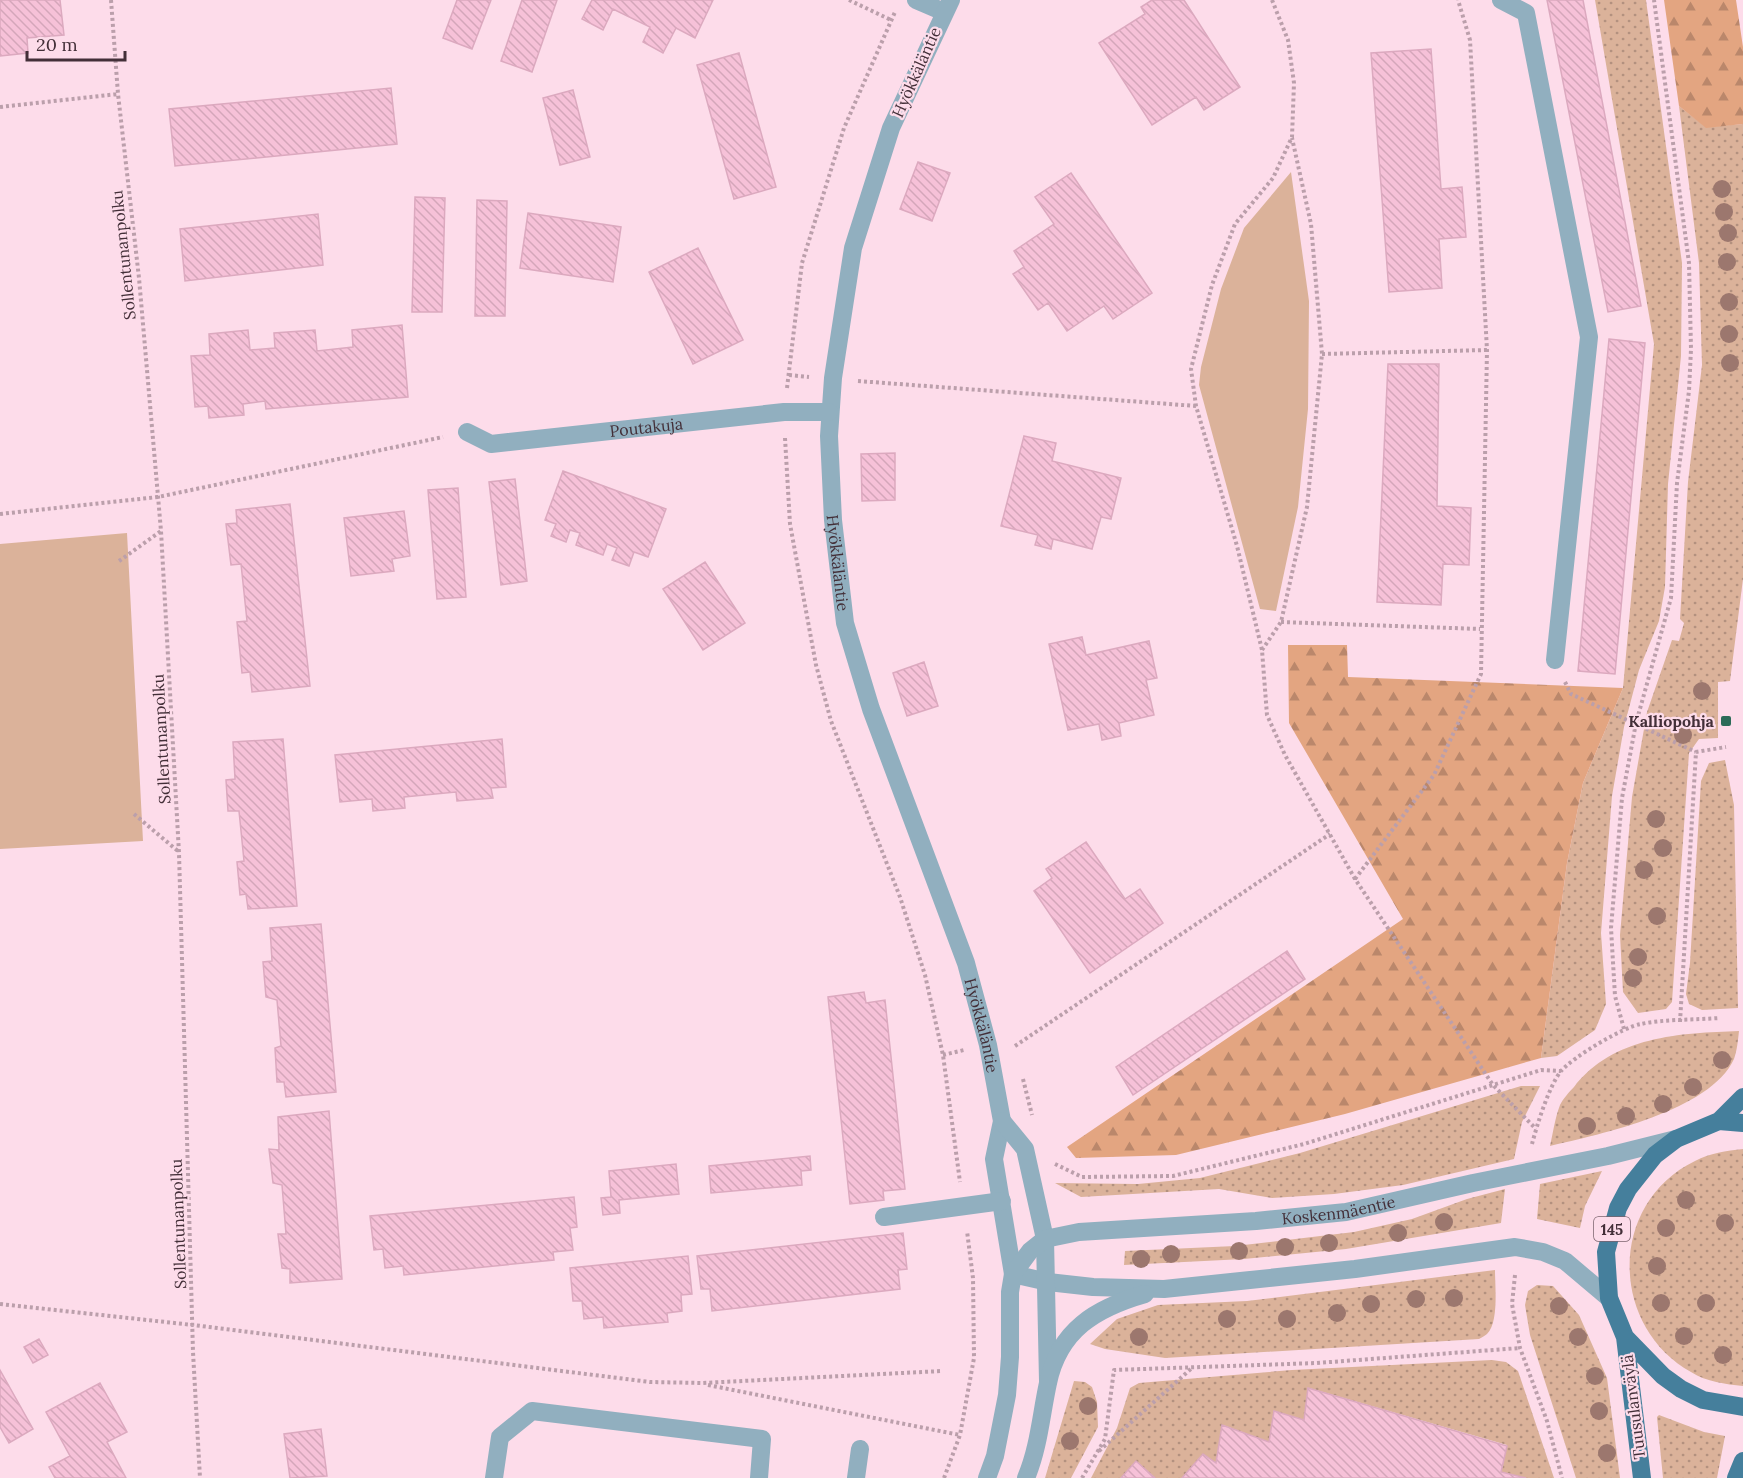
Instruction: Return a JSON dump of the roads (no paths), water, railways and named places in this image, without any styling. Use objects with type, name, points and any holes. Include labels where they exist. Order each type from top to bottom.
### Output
[{"type":"main road","name":"145","points":[[1743,1097],[1719,1121],[1676,1139],[1655,1155],[1628,1189],[1618,1208],[1606,1252],[1609,1298],[1625,1337],[1663,1376],[1681,1389],[1703,1400],[1743,1407]]},
{"type":"main road","name":"145","points":[[1719,1121],[1743,1123]]},
{"type":"main road","name":"Tuusulanväylä","points":[[1625,1337],[1642,1478]]},
{"type":"main road","points":[[1736,1478],[1743,1461]]},
{"type":"street","points":[[916,0],[947,6]]},
{"type":"street","points":[[1501,0],[1526,13],[1589,337],[1555,660]]},
{"type":"street","name":"Hyökkäläntie","points":[[947,6],[891,128],[853,248],[832,378],[829,412],[833,520],[845,623],[871,709],[966,963],[988,1045],[1002,1121],[994,1159],[1013,1274]]},
{"type":"street","name":"Poutakuja","points":[[467,432],[491,444],[784,412],[829,412]]},
{"type":"street","name":"Hyökkäläntie","points":[[1002,1121],[1025,1149],[1046,1239],[1048,1381]]},
{"type":"street","name":"Koskenmäentie","points":[[1046,1239],[1079,1232],[1256,1221],[1346,1212],[1473,1183],[1608,1156],[1676,1139]]},
{"type":"street","points":[[885,1217],[1002,1201]]},
{"type":"street","points":[[987,1478],[995,1456],[1007,1395],[1010,1357],[1010,1292],[1013,1274],[1030,1251],[1046,1239]]},
{"type":"street","points":[[1013,1274],[1093,1287],[1164,1289],[1355,1269],[1515,1247],[1543,1252],[1565,1262],[1609,1298]]},
{"type":"street","points":[[1026,1478],[1039,1441],[1048,1381],[1057,1356],[1067,1338],[1088,1318],[1117,1302],[1164,1289]]},
{"type":"street","points":[[494,1478],[500,1437],[532,1411],[762,1439],[759,1478]]},
{"type":"street","points":[[856,1478],[860,1449]]},
{"type":"place","name":"Kalliopohja","points":[[1726,721]]}]
